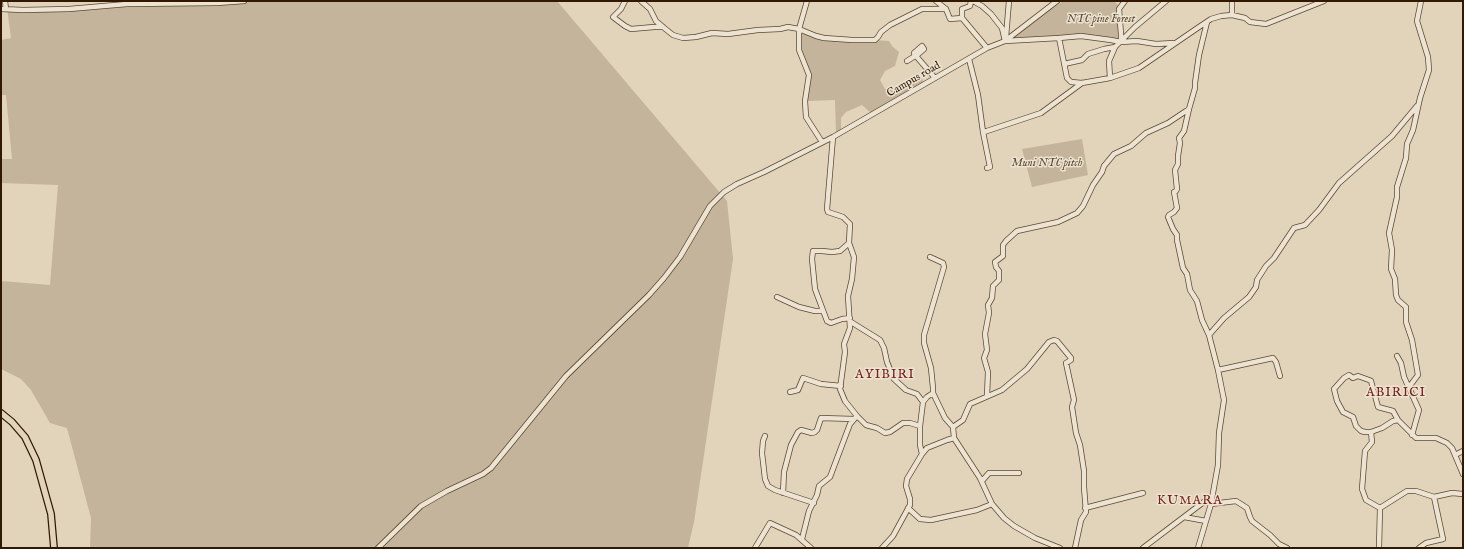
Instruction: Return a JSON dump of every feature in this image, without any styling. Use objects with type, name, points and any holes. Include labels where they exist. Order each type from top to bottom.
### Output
[{"type":"main road","points":[[1,413],[12,422],[25,437],[36,460],[51,514],[54,548]]},
{"type":"street","points":[[5,1],[3,9],[23,10],[69,9],[133,2],[244,1]]},
{"type":"street","points":[[625,1],[613,16],[624,26],[631,29],[663,27]]},
{"type":"street","points":[[641,1],[663,27],[674,35],[686,39],[712,33],[733,34],[758,30],[780,30],[788,27],[799,29],[824,38],[869,41],[877,38],[881,32],[890,25],[922,10],[946,9]]},
{"type":"street","points":[[807,1],[799,29],[799,50],[809,75],[805,101],[806,117],[822,142]]},
{"type":"street","points":[[936,1],[946,9],[950,19],[962,18]]},
{"type":"street","points":[[987,48],[962,18],[962,9],[970,6],[972,1],[982,6],[1002,28],[1005,41]]},
{"type":"street","points":[[1005,41],[1009,1]]},
{"type":"street","points":[[1005,41],[1057,1]]},
{"type":"street","points":[[1121,42],[1119,9],[1125,1]]},
{"type":"street","points":[[1110,78],[1109,61],[1115,47],[1135,27],[1166,1]]},
{"type":"street","points":[[1232,1],[1232,15]]},
{"type":"street","points":[[1059,38],[1067,78],[1071,82],[1082,83],[1110,78],[1138,68],[1207,22],[1221,16],[1232,15],[1245,18],[1250,22],[1266,24],[1324,1]]},
{"type":"street","points":[[1409,387],[1418,375],[1412,340],[1406,322],[1406,307],[1398,300],[1396,295],[1395,278],[1391,269],[1392,250],[1389,232],[1397,197],[1397,187],[1406,158],[1407,144],[1413,130],[1418,105],[1430,67],[1417,21],[1421,1]]},
{"type":"street","points":[[1198,548],[1206,521],[1219,461],[1219,433],[1224,403],[1218,370],[1209,335],[1202,320],[1198,301],[1190,290],[1187,274],[1183,268],[1177,235],[1168,217],[1177,208],[1174,192],[1177,189],[1175,170],[1178,164],[1180,144],[1179,138],[1184,131],[1190,109],[1207,22]]},
{"type":"street","points":[[1005,41],[1081,36],[1121,42],[1137,41],[1156,44],[1174,43]]},
{"type":"street","name":"Campus road","points":[[378,548],[421,506],[447,491],[483,474],[492,466],[566,376],[649,295],[664,278],[680,256],[710,206],[718,196],[727,190],[833,137],[987,48],[1005,41]]},
{"type":"street","points":[[907,60],[915,56],[914,54],[922,46],[924,49],[916,56],[935,78]]},
{"type":"street","points":[[1064,64],[1082,60],[1088,54],[1115,47]]},
{"type":"street","points":[[969,59],[978,95],[982,132],[990,167],[987,168]]},
{"type":"street","points":[[984,132],[1041,114],[1082,83]]},
{"type":"street","points":[[1209,335],[1224,318],[1249,297],[1256,287],[1257,280],[1266,266],[1274,258],[1294,228],[1305,225],[1319,210],[1339,182],[1392,136],[1418,105]]},
{"type":"street","points":[[987,396],[988,372],[984,358],[987,350],[985,334],[989,313],[988,305],[992,298],[993,286],[998,283],[999,275],[995,262],[1003,256],[1006,241],[1017,231],[1058,222],[1077,213],[1083,206],[1104,166],[1114,154],[1131,146],[1146,133],[1168,123],[1190,109]]},
{"type":"street","points":[[833,137],[827,209],[831,214],[843,217],[848,221],[850,229],[850,243],[854,257],[852,279],[848,296],[850,328],[844,344],[845,352],[841,393],[855,418],[866,425],[886,433],[903,423],[910,423],[920,426]]},
{"type":"street","points":[[850,243],[840,251],[832,252],[818,250],[812,252],[815,286],[827,321],[831,323],[842,319],[850,320],[880,340],[894,379],[906,390],[917,394],[923,402]]},
{"type":"street","points":[[930,257],[943,263],[944,265],[924,335],[924,343],[931,368],[933,393],[945,418],[953,427],[954,438],[982,481],[992,504],[1009,522],[1039,540],[1060,548]]},
{"type":"street","points":[[777,297],[799,307],[815,311],[823,311]]},
{"type":"street","points":[[953,427],[963,420],[970,404],[987,396],[998,393],[1031,364],[1051,340],[1055,340],[1063,347],[1072,358],[1066,363],[1074,400],[1072,406],[1076,433],[1084,467],[1085,514],[1081,520],[1074,548]]},
{"type":"street","points":[[1397,356],[1401,363],[1404,377],[1419,410],[1412,435]]},
{"type":"street","points":[[1218,370],[1273,358],[1276,362],[1280,376]]},
{"type":"street","points":[[1398,420],[1371,432],[1359,430],[1354,419],[1343,412],[1337,401],[1334,389],[1347,376],[1353,378],[1358,376],[1371,381],[1378,407],[1393,412],[1398,420],[1416,438],[1432,438],[1441,440],[1450,446],[1456,455],[1463,474]]},
{"type":"street","points":[[790,392],[798,390],[803,378],[821,384],[841,386]]},
{"type":"street","points":[[922,454],[920,445],[920,426],[923,402],[933,393]]},
{"type":"street","points":[[783,493],[784,472],[791,445],[798,432],[801,430],[812,433],[815,432],[821,418],[855,418]]},
{"type":"street","points":[[802,539],[809,511],[814,503],[819,486],[830,477],[850,424],[855,418]]},
{"type":"street","points":[[1371,432],[1372,442],[1365,451],[1362,490],[1366,500],[1380,508]]},
{"type":"street","points":[[765,436],[762,451],[767,484],[775,490],[814,503]]},
{"type":"street","points":[[882,548],[893,536],[908,508],[910,501],[906,486],[907,479],[922,454],[927,448],[954,438]]},
{"type":"street","points":[[1456,455],[1463,451]]},
{"type":"street","points":[[982,481],[989,473],[1019,473]]},
{"type":"street","points":[[1380,508],[1407,491],[1416,491],[1434,497],[1452,493],[1463,494]]},
{"type":"street","points":[[1085,508],[1143,493]]},
{"type":"street","points":[[1419,548],[1426,543],[1443,539],[1434,497]]},
{"type":"street","points":[[1143,548],[1205,501],[1210,504],[1236,501],[1248,508],[1252,521],[1268,533],[1279,544],[1287,548]]},
{"type":"street","points":[[908,508],[920,519],[931,520],[977,510],[992,504]]},
{"type":"street","points":[[1379,548],[1380,508]]},
{"type":"street","points":[[1184,517],[1206,521]]},
{"type":"street","points":[[755,548],[770,523],[802,539],[811,548]]},
{"type":"green space","points":[[206,1],[557,1],[727,201],[733,259],[694,522],[688,548],[90,548],[91,518],[67,428],[50,423],[31,390],[21,379],[1,369],[1,281],[50,285],[58,185],[1,183],[1,159],[12,159],[6,95],[1,95],[1,40],[11,38],[7,8],[101,6]]},
{"type":"green space","name":"NTC pine Forest","points":[[1063,1],[1114,1],[1118,5],[1120,41],[1079,35],[1007,40]]},
{"type":"green space","points":[[802,30],[814,36],[889,41],[899,52],[895,66],[885,71],[880,80],[885,89],[902,85],[915,75],[922,78],[924,84],[871,113],[862,105],[846,112],[841,118],[841,132],[836,134],[835,100],[807,101],[811,77],[802,56]]},
{"type":"green space","name":"Muni NTC pitch","points":[[1082,139],[1088,175],[1032,187],[1022,149]]},
{"type":"district","name":"AYIBIRI","points":[[885,375]]},
{"type":"district","name":"ABIRICI","points":[[1396,393]]},
{"type":"district","name":"KUMARA","points":[[1190,501]]}]
